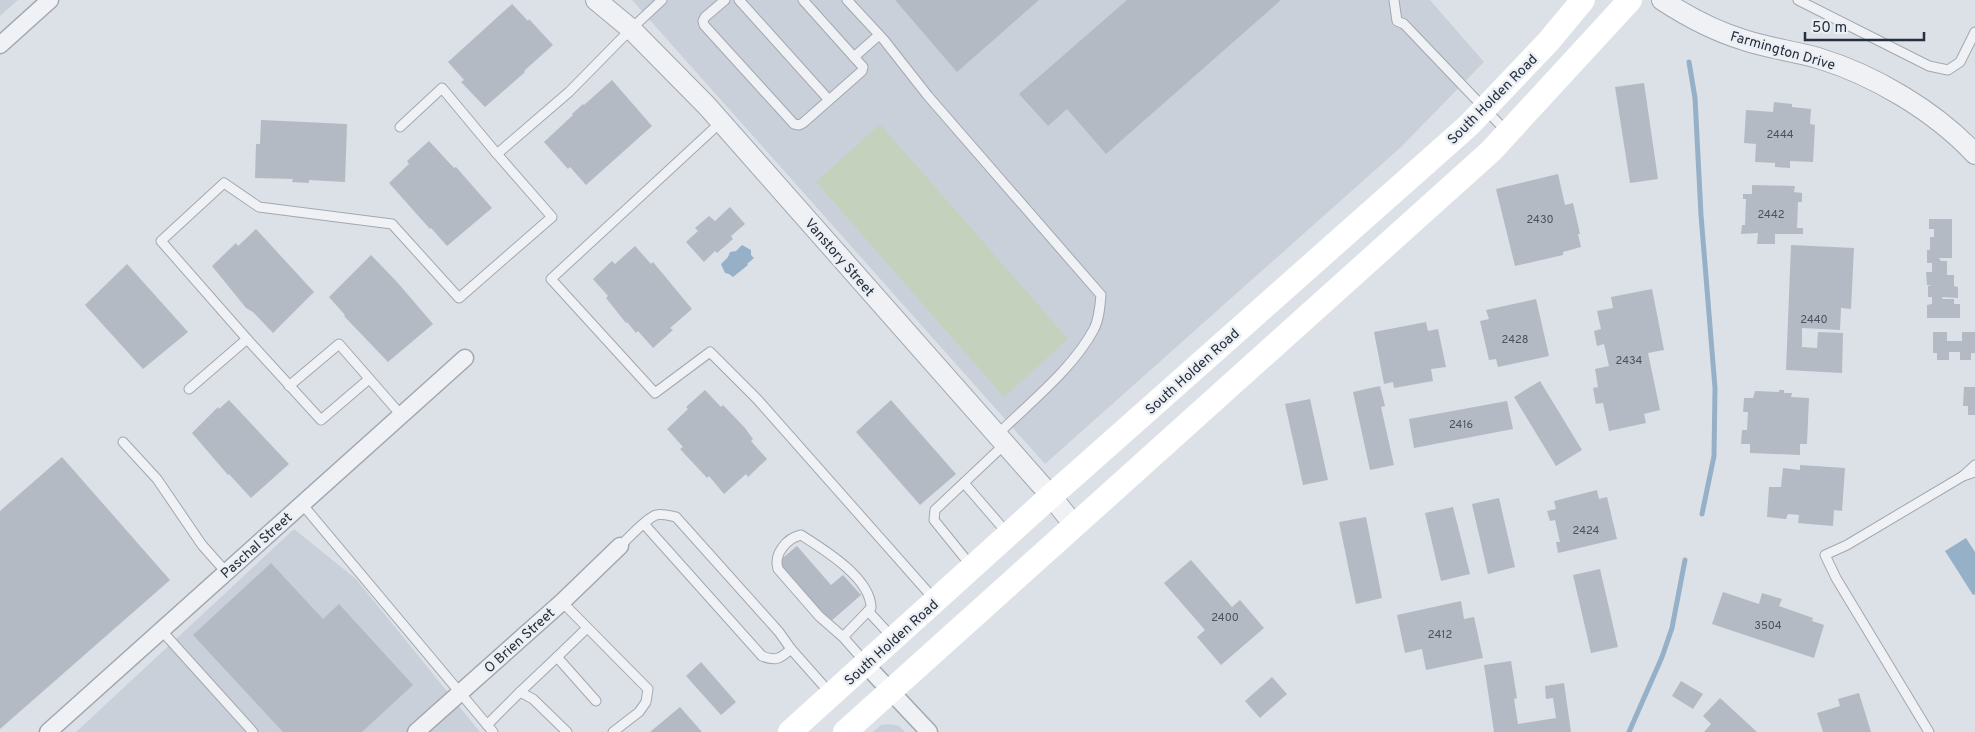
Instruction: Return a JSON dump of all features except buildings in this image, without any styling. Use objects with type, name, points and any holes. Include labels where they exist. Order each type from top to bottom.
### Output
[{"type":"main road","name":"South Holden Road","points":[[790,732],[1050,496],[1469,126],[1548,42],[1583,0]]},
{"type":"main road","points":[[845,732],[1509,134],[1630,0]]},
{"type":"street","points":[[0,45],[50,0]]},
{"type":"street","name":"Vanstory Street","points":[[596,0],[631,29],[721,122],[1001,439],[1074,525]]},
{"type":"street","name":"Farmington Drive","points":[[1662,0],[1685,16],[1744,41],[1820,59],[1867,78],[1921,108],[1972,145]]},
{"type":"street","name":"Paschal Street","points":[[48,732],[465,358]]},
{"type":"street","name":"O Brien Street","points":[[416,732],[562,602],[620,546]]},
{"type":"street","points":[[866,664],[929,732]]},
{"type":"lane","points":[[497,154],[569,92],[662,0]]},
{"type":"lane","points":[[725,0],[706,17],[703,21],[704,25],[794,124],[799,125],[862,71],[863,67],[803,0]]},
{"type":"lane","points":[[739,0],[829,100]]},
{"type":"lane","points":[[847,0],[1101,295],[1099,316],[1094,328],[1070,364],[964,482],[935,510],[934,520],[972,568]]},
{"type":"lane","points":[[1394,0],[1397,21],[1404,24],[1509,134]]},
{"type":"lane","points":[[1798,0],[1929,66],[1948,70],[1960,62],[1975,32]]},
{"type":"lane","points":[[854,57],[881,38]]},
{"type":"lane","points":[[369,379],[320,420],[161,241],[224,183],[259,207],[392,224],[459,298],[552,217],[442,88],[400,127]]},
{"type":"lane","points":[[721,122],[551,280],[655,394],[710,352],[764,406],[935,602]]},
{"type":"lane","points":[[189,389],[247,339]]},
{"type":"lane","points":[[289,386],[339,344],[401,415]]},
{"type":"lane","points":[[123,442],[156,480],[202,545],[226,572]]},
{"type":"lane","points":[[1963,476],[1975,464]]},
{"type":"lane","points":[[1929,732],[1836,578],[1825,555],[1963,476],[1975,472]]},
{"type":"lane","points":[[964,482],[1008,534]]},
{"type":"lane","points":[[302,504],[490,728],[508,702],[587,628]]},
{"type":"lane","points":[[620,546],[656,515],[676,518],[780,632],[791,649],[832,695]]},
{"type":"lane","points":[[644,524],[762,656],[771,660],[778,660],[791,649]]},
{"type":"lane","points":[[843,637],[871,608],[868,595],[857,578],[838,560],[801,535],[791,538],[786,542],[778,558],[776,564],[778,569],[819,616],[843,637],[866,664]]},
{"type":"lane","points":[[562,602],[648,689],[646,702],[638,712],[614,732]]},
{"type":"lane","points":[[868,611],[894,639]]},
{"type":"lane","points":[[162,630],[253,732]]},
{"type":"lane","points":[[557,657],[596,701]]},
{"type":"lane","points":[[520,692],[533,699],[567,732]]},
{"type":"shaded area","points":[[0,0],[18,0],[0,16]]},
{"type":"shaded area","points":[[632,0],[1430,0],[1484,62],[1401,147],[1045,464]]},
{"type":"shaded area","points":[[294,529],[356,579],[480,732],[76,732]]},
{"type":"shaded area","points":[[881,725],[899,726],[905,732],[873,732]]},
{"type":"green space","points":[[880,124],[1068,339],[1004,397],[816,182]]},
{"type":"water","points":[[742,245],[751,250],[751,255],[754,258],[733,277],[725,273],[721,264],[730,252],[736,251]]},
{"type":"water","points":[[1966,538],[1975,552],[1975,594],[1973,595],[1945,551]]},
{"type":"waterway","points":[[1689,62],[1695,98],[1701,215],[1715,388],[1714,456],[1702,514]]},
{"type":"waterway","points":[[1629,732],[1662,657],[1672,628],[1685,560]]}]
